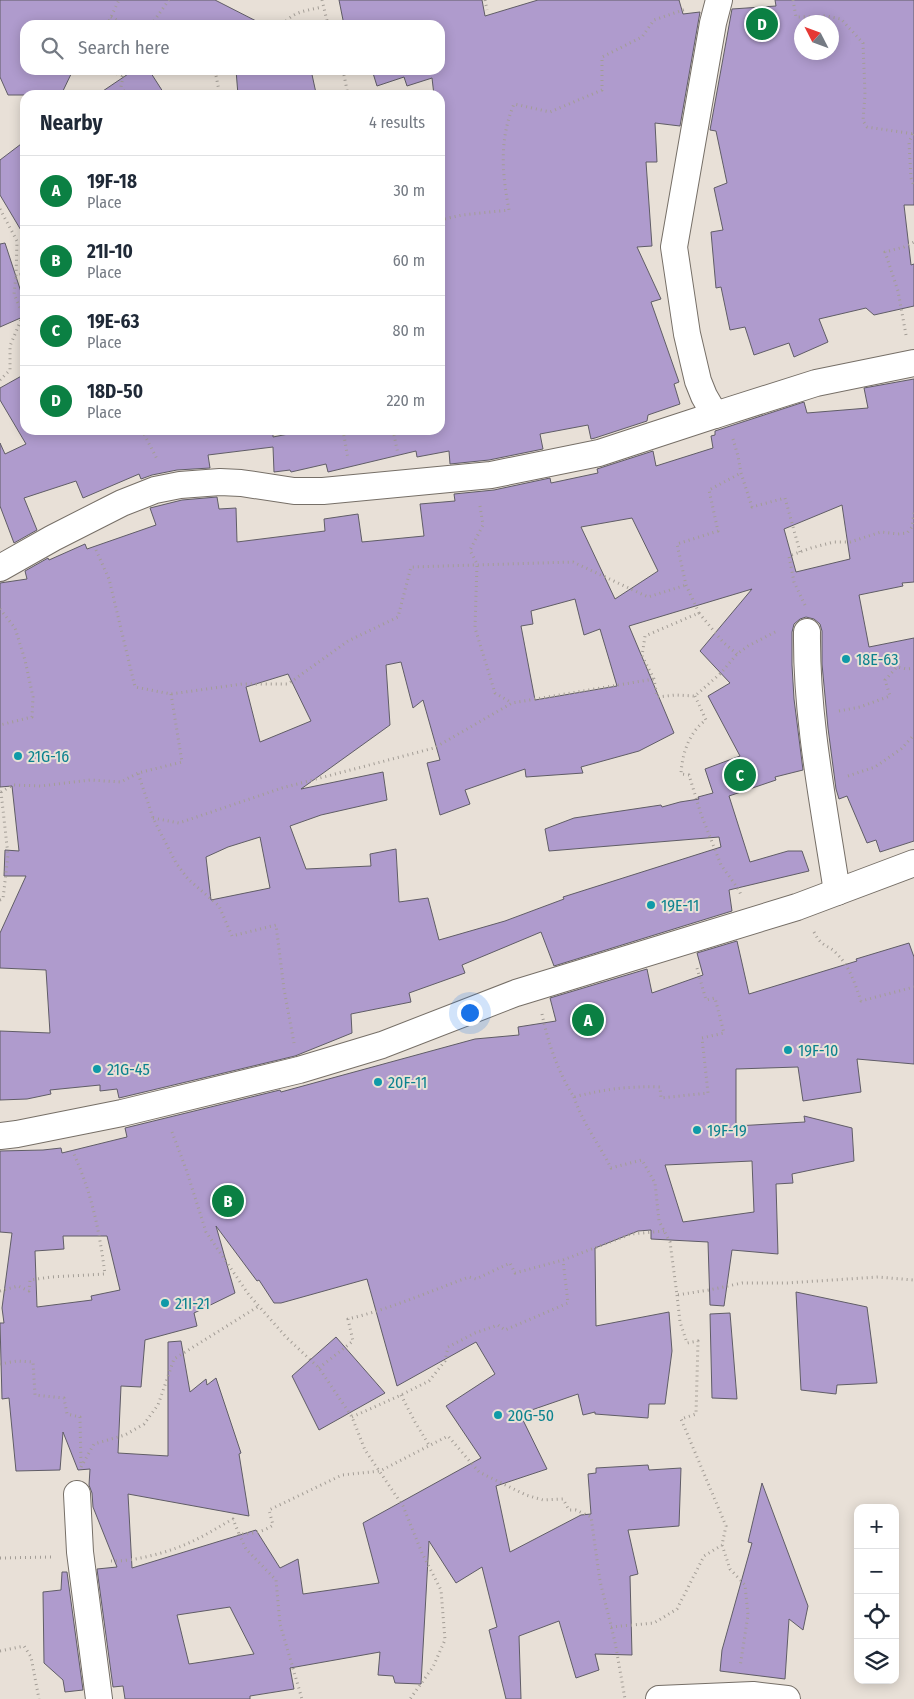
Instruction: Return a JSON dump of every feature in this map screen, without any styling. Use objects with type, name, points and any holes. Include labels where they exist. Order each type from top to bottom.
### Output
[{"type":"street","points":[[715,415],[698,381],[687,334],[674,246],[717,8]]},
{"type":"street","points":[[0,568],[84,522],[138,496],[180,485],[220,482],[241,483],[294,491],[322,492],[491,475],[599,453],[816,383],[911,364]]},
{"type":"street","points":[[807,626],[807,661],[811,715],[837,892]]},
{"type":"street","points":[[0,1136],[60,1126],[299,1070],[382,1045],[536,987],[797,907],[914,863]]},
{"type":"street","points":[[77,1494],[80,1552],[99,1699]]},
{"type":"street","points":[[659,1699],[753,1695],[787,1699]]},
{"type":"path","points":[[110,20],[118,0]]},
{"type":"path","points":[[155,20],[169,0]]},
{"type":"path","points":[[322,0],[327,20]]},
{"type":"path","points":[[485,0],[487,10]]},
{"type":"path","points":[[793,0],[796,17],[827,16],[840,19],[863,42],[865,94],[863,120],[867,127],[914,134],[909,142],[911,178],[914,186]]},
{"type":"path","points":[[286,20],[303,10],[322,7]]},
{"type":"path","points":[[445,219],[509,210],[502,176],[507,122],[514,104],[550,112],[602,90],[602,57],[642,37],[654,20],[688,8],[717,8]]},
{"type":"path","points":[[111,17],[117,20]]},
{"type":"path","points":[[215,75],[219,90]]},
{"type":"path","points":[[344,75],[347,90]]},
{"type":"path","points":[[123,76],[120,87],[123,90]]},
{"type":"path","points":[[0,209],[17,240],[14,294],[20,308]]},
{"type":"path","points":[[911,364],[906,325],[898,291],[885,252],[914,242]]},
{"type":"path","points":[[16,276],[20,275]]},
{"type":"path","points":[[0,380],[10,370],[10,346],[20,322]]},
{"type":"path","points":[[715,415],[719,429],[729,426],[738,456],[740,473],[752,507],[785,498],[800,552]]},
{"type":"path","points":[[737,654],[723,642],[699,613],[686,585],[677,544],[718,531],[708,490],[740,473]]},
{"type":"path","points":[[491,475],[476,488],[483,525],[470,550],[477,564],[475,628],[496,693],[512,703]]},
{"type":"path","points":[[699,613],[645,636],[642,656],[654,678],[657,697],[695,696],[721,673],[737,654],[755,642],[807,626],[804,601],[794,582],[789,556],[834,542],[857,540],[881,532],[907,533],[912,527],[914,512]]},
{"type":"path","points":[[84,522],[109,579],[136,687],[171,694],[242,684],[288,684],[348,641],[398,617],[411,568],[477,564],[573,562],[648,597],[686,585]]},
{"type":"path","points":[[0,610],[16,628],[33,696],[32,718],[0,725]]},
{"type":"path","points":[[811,715],[860,707],[890,696],[885,680],[897,667],[907,670],[914,668]]},
{"type":"path","points":[[153,818],[179,823],[282,788],[434,748],[512,703],[654,678]]},
{"type":"path","points":[[0,900],[3,899],[8,855],[0,792],[13,785],[41,786],[90,780],[120,782],[138,772],[182,762],[171,694]]},
{"type":"path","points":[[695,696],[706,720],[697,727],[689,741],[681,762],[681,774],[689,775],[717,856],[721,865],[739,890],[749,922]]},
{"type":"path","points":[[819,778],[836,778],[875,766],[901,749],[914,735]]},
{"type":"path","points":[[138,772],[153,818],[176,864],[188,879],[219,906],[232,936],[276,926],[284,988],[299,1070]]},
{"type":"path","points":[[797,907],[819,942],[836,953],[853,978],[861,1001],[914,987]]},
{"type":"path","points":[[574,1097],[601,1090],[631,1086],[660,1087],[661,1098],[708,1093],[702,1038],[724,1033],[715,998],[706,1000],[688,940]]},
{"type":"path","points":[[536,987],[546,1033],[564,1080],[574,1097],[580,1114],[611,1168],[642,1160],[655,1183],[659,1221],[670,1242],[680,1322],[687,1342],[698,1341],[696,1414],[681,1419],[726,1526],[722,1545],[730,1569],[745,1586],[748,1615],[737,1696]]},
{"type":"path","points":[[161,1103],[186,1169],[206,1232],[226,1263],[259,1306],[286,1337],[320,1368],[352,1417],[365,1450],[403,1506],[422,1553],[440,1590],[445,1640],[433,1666],[410,1699]]},
{"type":"path","points":[[0,1291],[18,1286],[29,1290],[30,1280],[105,1274],[100,1236],[92,1200],[60,1126]]},
{"type":"path","points":[[320,1368],[353,1341],[348,1319],[394,1306],[468,1277],[476,1279],[510,1263],[515,1273],[562,1260],[631,1234],[664,1231]]},
{"type":"path","points":[[352,1417],[429,1381],[444,1361],[448,1347],[475,1333],[498,1325],[505,1330],[568,1303],[562,1260]]},
{"type":"path","points":[[677,1295],[742,1283],[788,1283],[878,1277],[914,1280]]},
{"type":"path","points":[[81,1467],[94,1444],[125,1435],[144,1424],[158,1405],[174,1359],[259,1306]]},
{"type":"path","points":[[0,1364],[17,1361],[33,1362],[35,1395],[64,1398],[67,1414],[80,1417],[81,1467],[77,1494]]},
{"type":"path","points":[[402,1395],[429,1445]]},
{"type":"path","points":[[239,1534],[254,1534],[268,1529],[273,1525],[269,1510],[342,1475],[380,1471],[448,1436],[479,1472],[526,1495],[543,1500],[563,1499],[569,1510],[576,1510],[591,1517],[600,1580],[625,1699]]},
{"type":"path","points":[[0,1558],[53,1556],[80,1552],[92,1558],[123,1562],[167,1551],[188,1543],[233,1519],[246,1548],[276,1580],[280,1624],[302,1699]]},
{"type":"path","points":[[611,1627],[654,1623],[678,1609],[704,1556],[722,1545]]},
{"type":"path","points":[[0,1651],[24,1646],[31,1657],[39,1699]]},
{"type":"building","points":[[0,0],[215,0],[254,20],[20,20],[20,75],[71,75],[63,90],[20,90],[20,95],[8,95],[0,77]]},
{"type":"building","points":[[339,0],[482,0],[485,16],[538,0],[679,0],[683,14],[700,12],[680,126],[655,123],[657,162],[646,162],[652,246],[637,247],[661,299],[651,302],[679,382],[674,384],[680,404],[648,415],[647,421],[591,439],[588,425],[540,434],[543,449],[489,460],[450,464],[449,451],[417,457],[416,451],[328,472],[326,464],[291,472],[290,470],[274,472],[273,447],[208,455],[210,468],[177,470],[141,479],[139,474],[83,498],[76,481],[24,498],[37,530],[14,543],[0,506],[0,443],[5,454],[26,444],[21,435],[273,435],[273,437],[283,435],[445,435],[445,90],[433,90],[432,78],[407,86],[404,77],[377,86],[374,75],[445,75],[445,20],[343,20]]},
{"type":"building","points":[[775,0],[914,0],[914,205],[904,205],[911,265],[914,264],[914,306],[874,315],[866,308],[819,319],[828,342],[794,357],[789,343],[754,355],[745,327],[730,330],[721,287],[716,288],[711,232],[723,230],[714,188],[727,183],[716,131],[710,130],[732,9],[776,6]]},
{"type":"building","points":[[127,75],[152,75],[162,90],[104,90]]},
{"type":"building","points":[[236,75],[312,75],[315,90],[238,90]]},
{"type":"building","points":[[20,145],[20,229],[0,195],[0,160]]},
{"type":"building","points":[[5,243],[20,289],[20,318],[0,327],[0,244]]},
{"type":"building","points":[[20,377],[20,434],[0,400],[0,388]]},
{"type":"building","points":[[914,379],[914,582],[902,583],[903,586],[859,595],[869,647],[914,638],[914,841],[880,852],[876,840],[867,843],[847,796],[839,799],[828,728],[822,664],[822,631],[820,624],[814,619],[806,617],[794,624],[792,632],[794,699],[803,770],[775,777],[776,780],[729,796],[750,862],[788,851],[802,851],[809,871],[729,890],[732,911],[554,966],[541,932],[462,965],[465,973],[409,993],[411,1002],[351,1014],[352,1033],[295,1056],[119,1098],[117,1089],[100,1091],[100,1085],[50,1090],[51,1094],[27,1099],[0,1100],[0,1031],[50,1033],[46,970],[0,968],[0,933],[26,876],[4,876],[5,850],[19,851],[12,786],[0,787],[0,583],[27,579],[25,571],[48,558],[49,560],[85,544],[87,549],[156,525],[150,508],[182,500],[217,497],[219,509],[236,508],[237,542],[325,531],[324,519],[358,514],[362,542],[424,536],[420,504],[455,501],[454,494],[494,490],[550,478],[551,483],[598,473],[597,469],[653,451],[656,466],[713,448],[711,436],[715,435],[715,431],[804,402],[807,413],[868,408],[864,388]],"holes":[[[842,505],[850,559],[796,572],[784,529]],[[632,518],[658,571],[615,599],[581,527]],[[752,589],[700,651],[730,683],[708,696],[740,756],[705,769],[713,793],[698,797],[699,799],[662,807],[661,805],[574,818],[545,829],[549,851],[719,837],[721,847],[563,897],[564,899],[505,921],[439,940],[428,898],[399,902],[396,849],[370,854],[371,866],[306,869],[290,826],[321,815],[387,800],[383,772],[301,789],[390,725],[386,665],[401,662],[413,708],[423,700],[440,760],[427,763],[440,815],[470,804],[465,790],[525,769],[526,777],[583,773],[581,767],[639,751],[674,733],[629,626]],[[575,599],[584,635],[600,629],[617,686],[535,700],[521,626],[533,624],[531,611]],[[288,674],[311,721],[260,742],[246,687]],[[260,837],[270,888],[211,900],[206,857],[228,847]]]},
{"type":"building","points":[[737,941],[749,994],[909,943],[914,957],[914,1064],[857,1059],[861,1092],[803,1101],[798,1067],[736,1069],[736,1126],[805,1122],[804,1116],[852,1128],[854,1161],[792,1174],[793,1183],[776,1184],[778,1254],[732,1250],[724,1306],[710,1305],[708,1242],[651,1239],[651,1230],[638,1231],[595,1248],[596,1326],[669,1312],[672,1351],[665,1404],[649,1404],[648,1418],[595,1414],[595,1412],[583,1415],[578,1394],[520,1414],[547,1469],[496,1486],[510,1552],[581,1515],[591,1514],[588,1474],[596,1473],[596,1468],[648,1465],[649,1470],[681,1468],[679,1526],[628,1530],[638,1574],[630,1576],[632,1655],[595,1654],[599,1670],[576,1678],[559,1621],[519,1636],[521,1699],[506,1699],[489,1630],[497,1627],[482,1567],[456,1583],[429,1541],[421,1684],[395,1683],[393,1676],[378,1675],[380,1652],[290,1668],[294,1689],[250,1696],[250,1699],[125,1699],[123,1686],[113,1687],[97,1569],[117,1567],[93,1507],[92,1493],[89,1485],[90,1469],[78,1470],[63,1432],[60,1470],[16,1471],[9,1398],[2,1399],[0,1323],[4,1323],[2,1308],[12,1233],[0,1232],[0,1151],[61,1148],[62,1153],[127,1137],[125,1128],[280,1090],[281,1092],[475,1039],[519,1035],[518,1027],[556,1021],[550,998],[647,969],[652,993],[703,975],[697,953]],"holes":[[[752,1161],[754,1212],[683,1222],[665,1165]],[[216,1226],[257,1281],[259,1280],[274,1303],[281,1303],[367,1279],[397,1386],[476,1342],[495,1374],[446,1406],[481,1458],[363,1523],[379,1583],[303,1594],[298,1559],[280,1568],[256,1530],[132,1568],[128,1494],[249,1516],[239,1454],[241,1453],[216,1378],[207,1385],[206,1379],[190,1392],[181,1341],[168,1342],[168,1456],[118,1453],[121,1386],[141,1387],[145,1340],[197,1326],[194,1313],[235,1293]],[[63,1236],[107,1236],[120,1290],[91,1296],[92,1300],[37,1307],[35,1251],[64,1249]],[[230,1607],[254,1654],[189,1664],[177,1615]]]},
{"type":"building","points":[[796,1292],[867,1307],[877,1383],[837,1385],[836,1394],[801,1390]]},
{"type":"building","points":[[730,1313],[737,1399],[712,1398],[710,1314]]},
{"type":"building","points":[[336,1337],[385,1393],[319,1430],[292,1376]]},
{"type":"building","points":[[762,1483],[808,1606],[803,1630],[789,1619],[785,1679],[720,1671],[722,1650],[752,1543],[748,1542]]},
{"type":"building","points":[[62,1572],[67,1572],[83,1690],[65,1692],[63,1680],[44,1663],[43,1592],[61,1590]]},
{"type":"place","name":"18D-50","points":[[762,24]]},
{"type":"place","name":"18E-63","points":[[846,659]]},
{"type":"place","name":"21G-16","points":[[18,756]]},
{"type":"place","name":"19E-63","points":[[740,775]]},
{"type":"place","name":"19E-11","points":[[651,905]]},
{"type":"place","name":"19F-18","points":[[588,1020]]},
{"type":"place","name":"19F-10","points":[[788,1050]]},
{"type":"place","name":"21G-45","points":[[97,1069]]},
{"type":"place","name":"20F-11","points":[[378,1082]]},
{"type":"place","name":"19F-19","points":[[697,1130]]},
{"type":"place","name":"21I-10","points":[[228,1201]]},
{"type":"place","name":"21I-21","points":[[165,1303]]},
{"type":"place","name":"20G-50","points":[[498,1415]]}]
